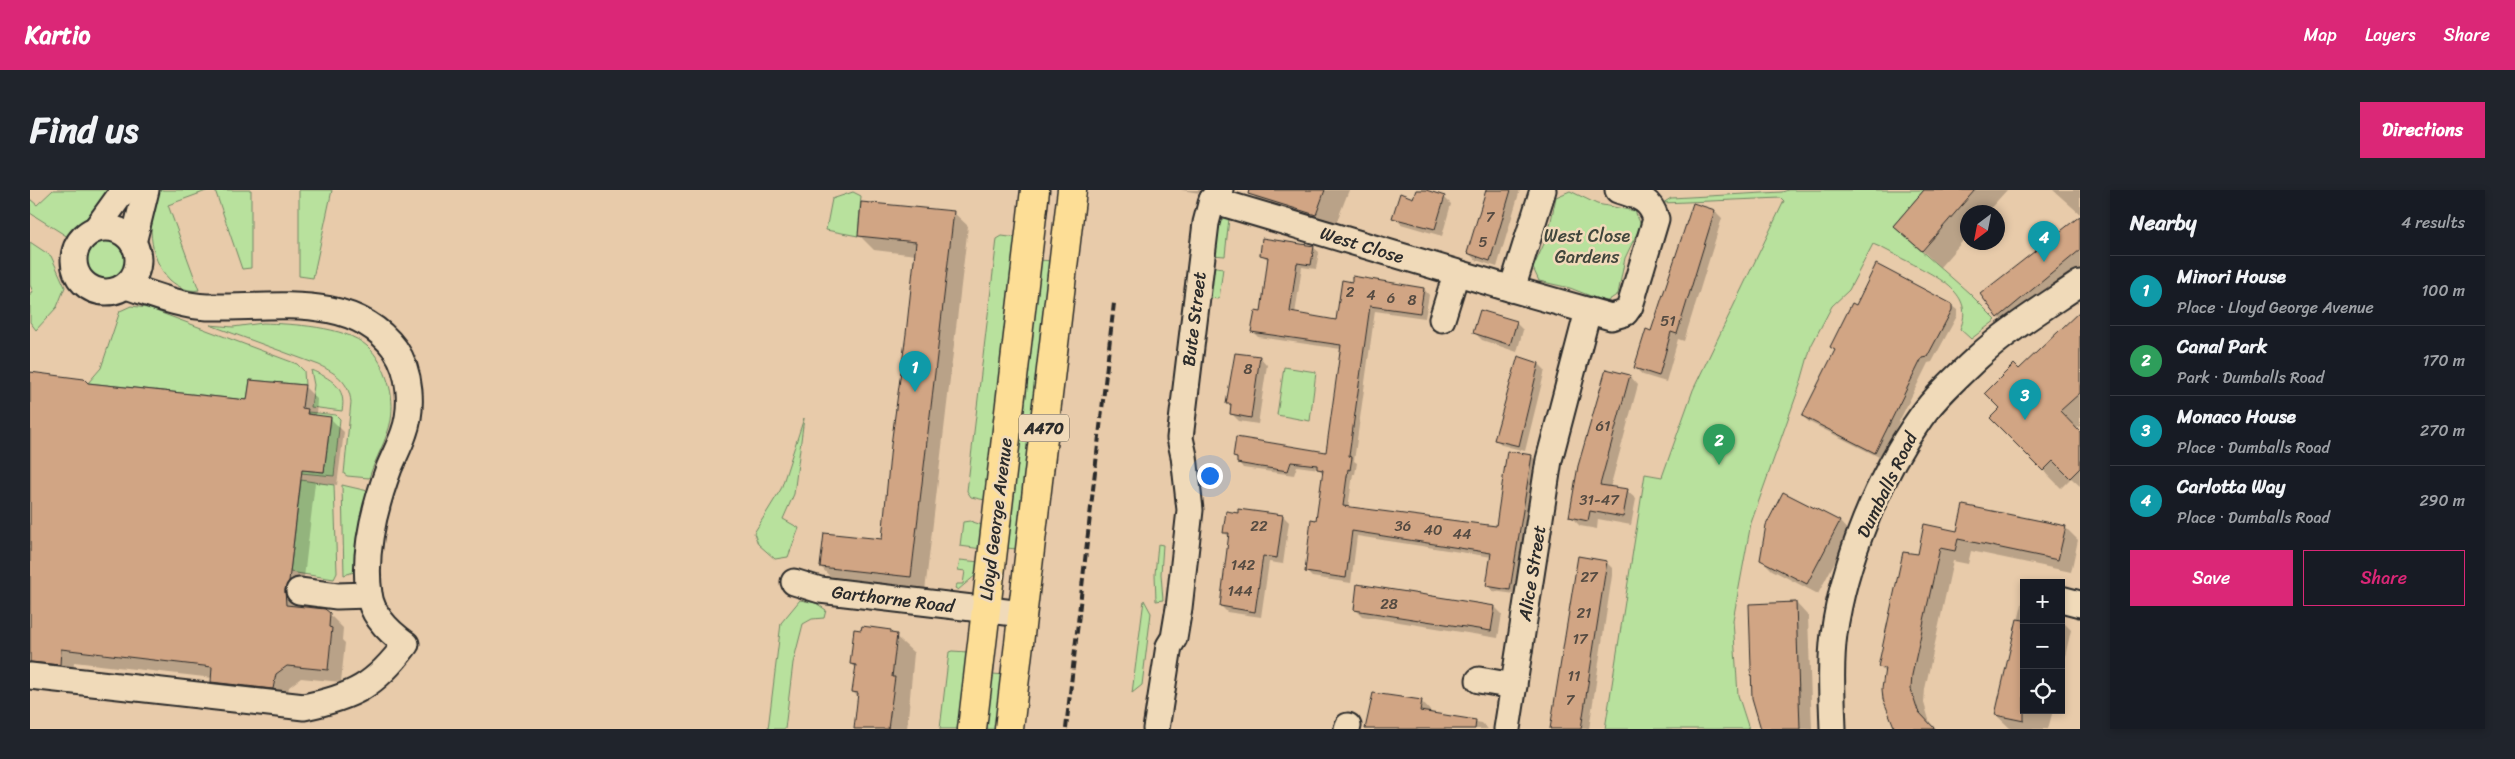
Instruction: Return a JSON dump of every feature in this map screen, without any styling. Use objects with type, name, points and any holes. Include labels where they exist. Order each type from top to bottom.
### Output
[{"type":"main road","name":"Lloyd George Avenue","points":[[972,729],[1035,190]]},
{"type":"main road","name":"Lloyd George Avenue","points":[[1009,729],[1072,190]]},
{"type":"street","points":[[124,190],[96,229],[83,237],[76,246],[73,256],[74,267],[78,277],[85,286],[95,291],[106,293],[126,286],[133,278],[146,190]]},
{"type":"street","points":[[1512,289],[1543,190]]},
{"type":"street","name":"West Close","points":[[1214,193],[1456,274],[1611,317],[1625,313],[1630,306],[1656,219],[1653,208],[1644,198],[1618,190]]},
{"type":"street","name":"Bute Street","points":[[1156,729],[1169,646],[1174,638],[1179,608],[1190,510],[1180,438],[1206,223],[1214,193]]},
{"type":"street","points":[[96,229],[117,230],[181,302]]},
{"type":"street","points":[[1442,319],[1456,274]]},
{"type":"street","name":"Dumballs Road","points":[[1833,729],[1834,635],[1843,586],[1872,509],[1891,468],[1921,417],[1965,370],[2024,322],[2080,283]]},
{"type":"street","points":[[30,676],[304,707],[342,698],[362,688],[379,675],[406,644],[388,631],[368,595],[368,563],[372,526],[380,494],[404,433],[410,411],[404,371],[395,350],[373,327],[347,315],[325,310],[274,304],[206,307],[181,302],[126,286]]},
{"type":"street","name":"Alice Street","points":[[1508,729],[1549,460],[1588,312]]},
{"type":"street","name":"Garthorne Road","points":[[794,582],[820,590],[1023,614]]},
{"type":"street","points":[[299,591],[338,596],[368,595]]},
{"type":"street","points":[[2065,600],[2080,604]]},
{"type":"street","points":[[1479,680],[1514,686]]},
{"type":"green space","points":[[53,190],[115,190],[97,213],[73,236],[68,237],[30,213],[30,199],[37,205]]},
{"type":"green space","points":[[157,190],[209,190],[168,205],[199,290],[187,290],[173,283],[162,271],[157,260],[153,249],[151,225]]},
{"type":"green space","points":[[215,190],[251,190],[251,268],[242,269]]},
{"type":"green space","points":[[299,190],[332,190],[313,278],[299,276]]},
{"type":"green space","points":[[1788,190],[1924,190],[1893,226],[1969,293],[1996,320],[1971,339],[1960,329],[1964,317],[1963,306],[1951,288],[1932,274],[1873,244],[1849,290],[1832,306],[1811,346],[1800,385],[1751,523],[1733,620],[1738,695],[1749,729],[1605,729],[1645,474],[1662,477],[1693,390],[1784,201],[1781,198],[1663,203],[1671,198],[1782,192]]},
{"type":"green space","name":"West Close Gardens","points":[[1570,191],[1597,204],[1635,211],[1641,225],[1625,258],[1618,294],[1606,302],[1570,288],[1539,281],[1533,268],[1548,235],[1556,197]]},
{"type":"green space","points":[[853,192],[861,196],[858,236],[826,230],[832,199]]},
{"type":"green space","points":[[1225,216],[1229,218],[1225,256],[1212,255],[1217,226]]},
{"type":"green space","points":[[106,235],[120,239],[127,246],[131,260],[127,274],[120,281],[106,285],[92,281],[85,274],[81,260],[85,246],[92,239]]},
{"type":"green space","points":[[1002,236],[1017,238],[985,500],[971,497],[967,491],[997,239]]},
{"type":"green space","points":[[30,242],[51,256],[65,287],[57,307],[36,330],[30,322],[30,293],[33,292],[30,285]]},
{"type":"green space","points":[[1039,260],[1052,261],[1017,549],[1006,548]]},
{"type":"green space","points":[[1210,266],[1223,268],[1219,299],[1208,298]]},
{"type":"green space","points":[[131,306],[148,308],[297,364],[304,371],[305,385],[250,380],[247,400],[88,383],[101,368],[120,311]]},
{"type":"green space","points":[[263,323],[288,324],[332,330],[357,339],[367,346],[377,358],[389,387],[392,410],[387,435],[369,478],[347,476],[344,474],[351,402],[348,389],[341,379],[319,365],[210,325],[233,327]]},
{"type":"green space","points":[[1284,367],[1316,372],[1310,421],[1277,415]]},
{"type":"green space","points":[[311,370],[325,376],[336,384],[342,396],[342,411],[311,407],[314,385]]},
{"type":"green space","points":[[308,412],[336,415],[340,419],[334,476],[301,473],[302,470],[324,472],[331,418],[308,414]]},
{"type":"green space","points":[[804,418],[794,494],[783,519],[799,528],[788,557],[775,559],[758,544],[754,533],[781,489]]},
{"type":"green space","points":[[301,480],[334,485],[337,573],[334,579],[290,572]]},
{"type":"green space","points":[[342,485],[368,491],[357,544],[354,572],[344,575]]},
{"type":"green space","points":[[970,521],[985,526],[982,549],[960,546],[963,522]]},
{"type":"green space","points":[[1158,544],[1163,545],[1161,574],[1163,600],[1156,601],[1155,574]]},
{"type":"green space","points":[[960,560],[980,562],[977,574],[958,590],[955,588],[957,584],[963,584],[965,571],[958,570]]},
{"type":"green space","points":[[800,600],[816,603],[826,610],[824,618],[812,619],[803,624],[793,663],[785,729],[768,729],[781,623]]},
{"type":"green space","points":[[1144,600],[1151,613],[1142,685],[1132,693]]},
{"type":"green space","points":[[949,652],[968,652],[961,729],[940,729]]},
{"type":"green space","points":[[993,674],[1004,675],[997,729],[986,729]]},
{"type":"building","points":[[1249,190],[1325,190],[1316,215],[1248,194]]},
{"type":"building","points":[[1416,190],[1426,190],[1445,196],[1435,229],[1392,218],[1400,193],[1413,198]]},
{"type":"building","points":[[1486,190],[1511,190],[1490,261],[1467,253]]},
{"type":"building","points":[[1924,190],[1975,190],[1922,251],[1893,226]]},
{"type":"building","points":[[861,202],[954,211],[911,577],[820,567],[824,533],[882,539],[891,445],[906,334],[916,242],[858,236]]},
{"type":"building","points":[[1693,203],[1715,210],[1677,334],[1671,332],[1659,376],[1634,368],[1646,329],[1651,331]]},
{"type":"building","points":[[2080,216],[2080,250],[1998,318],[1980,294]]},
{"type":"building","points":[[1262,238],[1314,246],[1311,265],[1297,263],[1290,312],[1336,320],[1342,280],[1352,282],[1352,276],[1424,288],[1420,313],[1370,306],[1349,456],[1352,457],[1350,470],[1348,469],[1343,506],[1496,526],[1507,451],[1532,455],[1510,590],[1486,586],[1491,553],[1352,531],[1346,578],[1305,572],[1311,519],[1316,520],[1323,470],[1317,469],[1317,465],[1291,462],[1288,471],[1237,463],[1237,458],[1233,457],[1236,437],[1326,452],[1341,345],[1251,332],[1255,311],[1261,312],[1268,257],[1260,255]]},
{"type":"building","points":[[1876,264],[1952,304],[1952,310],[1927,357],[1922,358],[1875,453],[1802,416],[1835,350],[1830,347],[1852,303],[1856,305]]},
{"type":"building","points":[[1480,310],[1517,321],[1510,345],[1473,333]]},
{"type":"building","points":[[2080,311],[2080,393],[2060,411],[2080,432],[2080,468],[2070,478],[2053,461],[2043,471],[1990,418],[2000,408],[1985,393],[2014,364],[2019,369]]},
{"type":"building","points":[[1235,353],[1260,356],[1251,418],[1230,414],[1231,404],[1226,404]]},
{"type":"building","points":[[1518,356],[1539,363],[1519,446],[1494,440]]},
{"type":"building","points":[[1606,369],[1630,375],[1600,485],[1628,489],[1623,517],[1590,511],[1588,521],[1569,517],[1578,466]]},
{"type":"building","points":[[30,372],[84,379],[88,383],[247,400],[250,380],[305,385],[302,408],[308,409],[307,414],[331,417],[324,472],[302,470],[289,581],[285,590],[286,605],[325,609],[330,613],[329,627],[332,628],[328,670],[287,666],[276,674],[273,689],[211,682],[212,667],[61,649],[60,665],[30,662]]},
{"type":"building","points":[[1783,492],[1840,521],[1807,584],[1760,560],[1766,525]]},
{"type":"building","points":[[1963,505],[2066,526],[2058,560],[1958,539],[1955,551],[1940,548],[1912,675],[1911,689],[1918,711],[1935,729],[1895,729],[1883,699],[1882,689],[1885,668],[1878,667],[1903,552],[1918,554],[1924,524],[1957,531]]},
{"type":"building","points":[[1238,509],[1283,515],[1277,558],[1263,556],[1255,612],[1220,606],[1229,533],[1223,533],[1226,511],[1238,513]]},
{"type":"building","points":[[1578,556],[1607,561],[1581,729],[1550,729]]},
{"type":"building","points":[[1357,584],[1495,606],[1491,631],[1354,610]]},
{"type":"building","points":[[1796,602],[1800,729],[1761,729],[1752,698],[1749,604]]},
{"type":"building","points":[[2017,619],[2020,619],[2020,714],[2024,714],[2024,721],[1995,715]]},
{"type":"building","points":[[862,626],[891,630],[891,633],[897,634],[892,677],[895,677],[888,729],[854,729],[858,693],[852,692],[856,665],[850,664],[854,629],[861,630]]},
{"type":"building","points":[[1373,693],[1422,700],[1420,711],[1476,720],[1475,729],[1365,729]]},
{"type":"railway","points":[[1066,729],[1114,303]]},
{"type":"place","name":"Carlotta Way","points":[[2044,262]]},
{"type":"place","name":"Minori House","points":[[915,392]]},
{"type":"place","name":"Monaco House","points":[[2025,420]]},
{"type":"place","name":"Canal Park","points":[[1719,465]]}]
